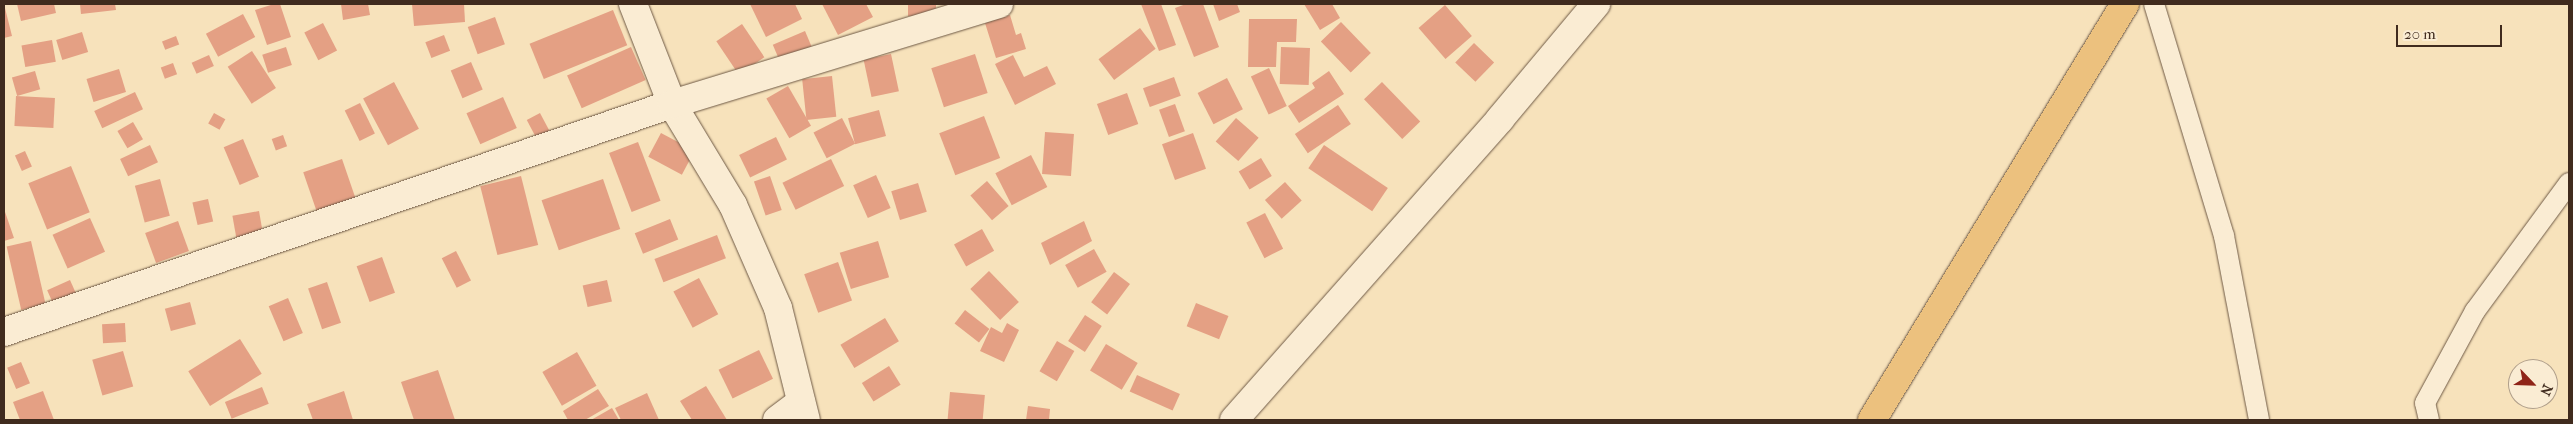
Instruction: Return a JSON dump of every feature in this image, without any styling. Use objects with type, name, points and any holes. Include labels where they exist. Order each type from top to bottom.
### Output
[{"type":"highway","points":[[1872,420],[2125,4]]},
{"type":"street","points":[[632,4],[672,104],[734,205],[778,308],[804,411],[777,420]]},
{"type":"street","points":[[4,332],[672,104],[999,4]]},
{"type":"street","points":[[1234,420],[1500,118],[1596,4]]},
{"type":"lane","points":[[2154,4],[2224,236],[2258,420]]},
{"type":"lane","points":[[2429,420],[2425,402],[2474,311],[2569,183]]},
{"type":"building","points":[[4,4],[12,36],[4,38]]},
{"type":"building","points":[[17,4],[54,4],[56,13],[21,21]]},
{"type":"building","points":[[80,4],[115,4],[116,10],[81,14]]},
{"type":"building","points":[[280,4],[291,37],[267,45],[255,10]]},
{"type":"building","points":[[341,4],[368,4],[370,15],[343,20]]},
{"type":"building","points":[[412,4],[464,4],[465,22],[414,26]]},
{"type":"building","points":[[750,4],[795,4],[802,19],[766,37]]},
{"type":"building","points":[[822,4],[866,4],[873,17],[838,35]]},
{"type":"building","points":[[908,4],[936,4],[936,16],[908,16]]},
{"type":"building","points":[[1141,4],[1161,4],[1176,45],[1159,51]]},
{"type":"building","points":[[1186,4],[1203,4],[1219,47],[1194,57],[1175,8]]},
{"type":"building","points":[[1213,4],[1237,4],[1240,12],[1219,21]]},
{"type":"building","points":[[1304,4],[1332,4],[1340,18],[1320,30]]},
{"type":"building","points":[[1445,5],[1472,36],[1445,59],[1419,28]]},
{"type":"building","points":[[613,10],[627,45],[544,79],[530,44]]},
{"type":"building","points":[[243,14],[255,37],[218,57],[206,34]]},
{"type":"building","points":[[1010,15],[1016,35],[1021,33],[1026,49],[996,58],[985,23]]},
{"type":"building","points":[[495,17],[505,44],[478,54],[468,27]]},
{"type":"building","points":[[1249,19],[1297,19],[1296,42],[1277,42],[1276,67],[1248,67]]},
{"type":"building","points":[[1341,22],[1371,53],[1351,72],[1321,41]]},
{"type":"building","points":[[323,23],[337,51],[318,60],[304,33]]},
{"type":"building","points":[[742,24],[764,57],[739,74],[716,41]]},
{"type":"building","points":[[1140,28],[1156,49],[1114,80],[1098,59]]},
{"type":"building","points":[[805,31],[814,52],[782,66],[773,45]]},
{"type":"building","points":[[82,32],[88,52],[62,60],[56,40]]},
{"type":"building","points":[[444,35],[450,51],[431,58],[425,42]]},
{"type":"building","points":[[176,36],[179,44],[165,50],[162,41]]},
{"type":"building","points":[[52,40],[56,62],[25,67],[21,45]]},
{"type":"building","points":[[1474,43],[1494,62],[1475,82],[1455,62]]},
{"type":"building","points":[[286,47],[292,65],[268,73],[262,55]]},
{"type":"building","points":[[631,47],[646,80],[582,108],[567,75]]},
{"type":"building","points":[[1281,47],[1310,48],[1309,85],[1280,84]]},
{"type":"building","points":[[252,51],[276,88],[252,104],[228,67]]},
{"type":"building","points":[[891,54],[899,91],[872,97],[864,60]]},
{"type":"building","points":[[975,54],[988,93],[944,107],[931,68]]},
{"type":"building","points":[[209,55],[214,66],[197,74],[192,63]]},
{"type":"building","points":[[1013,55],[1024,77],[1047,66],[1056,84],[1015,105],[995,64]]},
{"type":"building","points":[[471,62],[483,90],[462,98],[451,71]]},
{"type":"building","points":[[173,63],[177,74],[165,79],[161,67]]},
{"type":"building","points":[[1269,68],[1287,106],[1269,115],[1251,76]]},
{"type":"building","points":[[119,69],[126,92],[94,102],[86,79]]},
{"type":"building","points":[[35,71],[40,89],[17,96],[12,78]]},
{"type":"building","points":[[1329,71],[1344,94],[1299,123],[1288,106],[1315,88],[1312,83]]},
{"type":"building","points":[[832,76],[836,117],[806,120],[802,79]]},
{"type":"building","points":[[1174,77],[1181,96],[1150,107],[1143,88]]},
{"type":"building","points":[[1227,78],[1243,109],[1213,124],[1198,93]]},
{"type":"building","points":[[394,82],[419,129],[388,145],[363,98]]},
{"type":"building","points":[[1382,82],[1420,122],[1402,139],[1364,99]]},
{"type":"building","points":[[788,86],[811,126],[789,138],[766,98]]},
{"type":"building","points":[[135,92],[143,109],[102,128],[94,111]]},
{"type":"building","points":[[1127,93],[1138,124],[1108,135],[1097,104]]},
{"type":"building","points":[[16,96],[55,98],[53,128],[14,126]]},
{"type":"building","points":[[503,97],[517,128],[480,144],[466,113]]},
{"type":"building","points":[[360,103],[375,134],[360,141],[345,110]]},
{"type":"building","points":[[1175,104],[1185,131],[1169,137],[1159,110]]},
{"type":"building","points":[[1338,105],[1351,124],[1308,153],[1295,134]]},
{"type":"building","points":[[879,110],[886,136],[855,144],[848,118]]},
{"type":"building","points":[[214,113],[225,119],[220,130],[208,123]]},
{"type":"building","points":[[540,113],[551,134],[538,141],[527,120]]},
{"type":"building","points":[[984,116],[1000,158],[955,175],[939,133]]},
{"type":"building","points":[[842,118],[855,144],[827,158],[813,133]]},
{"type":"building","points":[[1236,118],[1259,138],[1238,161],[1216,141]]},
{"type":"building","points":[[133,122],[143,139],[127,148],[117,131]]},
{"type":"building","points":[[1045,132],[1074,134],[1071,176],[1042,174]]},
{"type":"building","points":[[661,133],[695,151],[682,175],[648,157]]},
{"type":"building","points":[[1193,133],[1206,169],[1175,180],[1162,144]]},
{"type":"building","points":[[283,135],[287,146],[276,150],[272,139]]},
{"type":"building","points":[[776,137],[787,159],[750,177],[739,155]]},
{"type":"building","points":[[243,139],[259,177],[240,185],[224,147]]},
{"type":"building","points":[[638,142],[661,201],[632,212],[609,153]]},
{"type":"building","points":[[150,145],[158,162],[128,176],[120,159]]},
{"type":"building","points":[[1324,145],[1388,188],[1372,211],[1308,168]]},
{"type":"building","points":[[25,151],[32,167],[22,171],[15,155]]},
{"type":"building","points":[[1031,155],[1047,187],[1012,205],[995,173]]},
{"type":"building","points":[[1261,158],[1272,176],[1250,189],[1239,171]]},
{"type":"building","points":[[342,159],[356,199],[317,212],[303,172]]},
{"type":"building","points":[[831,159],[844,186],[796,210],[782,183]]},
{"type":"building","points":[[71,166],[90,212],[47,230],[28,183]]},
{"type":"building","points":[[876,175],[891,208],[868,218],[853,185]]},
{"type":"building","points":[[521,176],[538,245],[497,255],[480,186]]},
{"type":"building","points":[[770,176],[782,210],[766,216],[754,182]]},
{"type":"building","points":[[160,179],[170,216],[145,222],[135,186]]},
{"type":"building","points":[[603,179],[620,229],[559,250],[542,200]]},
{"type":"building","points":[[987,181],[1009,206],[992,220],[970,195]]},
{"type":"building","points":[[1285,182],[1302,201],[1282,219],[1265,200]]},
{"type":"building","points":[[918,183],[927,212],[900,220],[891,191]]},
{"type":"building","points":[[208,199],[213,221],[198,225],[192,203]]},
{"type":"building","points":[[4,209],[14,238],[4,241]]},
{"type":"building","points":[[259,211],[263,233],[236,237],[232,216]]},
{"type":"building","points":[[1265,213],[1283,249],[1264,258],[1246,223]]},
{"type":"building","points":[[90,218],[105,252],[68,268],[53,235]]},
{"type":"building","points":[[670,219],[678,239],[643,254],[635,233]]},
{"type":"building","points":[[178,221],[189,251],[156,263],[145,233]]},
{"type":"building","points":[[1084,221],[1092,241],[1050,265],[1041,243]]},
{"type":"building","points":[[982,229],[994,251],[966,266],[954,245]]},
{"type":"building","points":[[717,235],[726,258],[663,282],[654,259]]},
{"type":"building","points":[[31,241],[46,304],[21,310],[7,247]]},
{"type":"building","points":[[878,241],[889,277],[851,289],[840,253]]},
{"type":"building","points":[[1094,249],[1107,272],[1078,288],[1065,265]]},
{"type":"building","points":[[456,251],[471,280],[457,288],[442,258]]},
{"type":"building","points":[[382,257],[395,293],[370,302],[357,266]]},
{"type":"building","points":[[838,262],[852,301],[818,313],[804,274]]},
{"type":"building","points":[[989,271],[1019,302],[1000,320],[970,289]]},
{"type":"building","points":[[1114,272],[1130,284],[1107,314],[1091,302]]},
{"type":"building","points":[[699,278],[718,314],[693,328],[673,292]]},
{"type":"building","points":[[70,280],[78,298],[55,308],[47,290]]},
{"type":"building","points":[[607,280],[612,301],[588,307],[583,286]]},
{"type":"building","points":[[327,282],[341,323],[322,329],[308,289]]},
{"type":"building","points":[[288,298],[303,333],[284,341],[269,306]]},
{"type":"building","points":[[190,302],[196,324],[171,331],[165,309]]},
{"type":"building","points":[[1196,303],[1228,316],[1219,339],[1187,326]]},
{"type":"building","points":[[965,310],[989,329],[979,342],[955,323]]},
{"type":"building","points":[[1085,315],[1102,326],[1085,352],[1068,341]]},
{"type":"building","points":[[885,318],[899,341],[854,368],[840,345]]},
{"type":"building","points":[[125,323],[126,342],[103,343],[102,324]]},
{"type":"building","points":[[1007,323],[1019,330],[1004,362],[980,351],[991,327],[1002,333]]},
{"type":"building","points":[[240,339],[262,374],[210,406],[188,371]]},
{"type":"building","points":[[1057,341],[1074,351],[1057,381],[1040,371]]},
{"type":"building","points":[[1106,344],[1138,363],[1122,390],[1090,371]]},
{"type":"building","points":[[759,350],[773,379],[733,398],[719,370]]},
{"type":"building","points":[[123,351],[133,387],[102,395],[92,360]]},
{"type":"building","points":[[577,352],[596,386],[562,406],[542,372]]},
{"type":"building","points":[[21,362],[30,383],[16,389],[7,368]]},
{"type":"building","points":[[889,366],[901,385],[874,402],[862,383]]},
{"type":"building","points":[[438,370],[455,420],[414,420],[401,382]]},
{"type":"building","points":[[1137,375],[1180,394],[1173,411],[1130,391]]},
{"type":"building","points":[[706,386],[727,420],[692,420],[680,401]]},
{"type":"building","points":[[262,387],[269,404],[232,419],[225,402]]},
{"type":"building","points":[[598,389],[609,406],[585,420],[568,420],[563,411]]},
{"type":"building","points":[[43,391],[54,420],[20,420],[13,402]]},
{"type":"building","points":[[344,391],[353,420],[313,420],[307,404]]},
{"type":"building","points":[[950,392],[985,395],[983,420],[948,420]]},
{"type":"building","points":[[647,393],[659,420],[621,420],[615,408]]},
{"type":"building","points":[[1028,406],[1050,409],[1049,420],[1026,420]]},
{"type":"building","points":[[612,408],[619,420],[591,420]]}]
